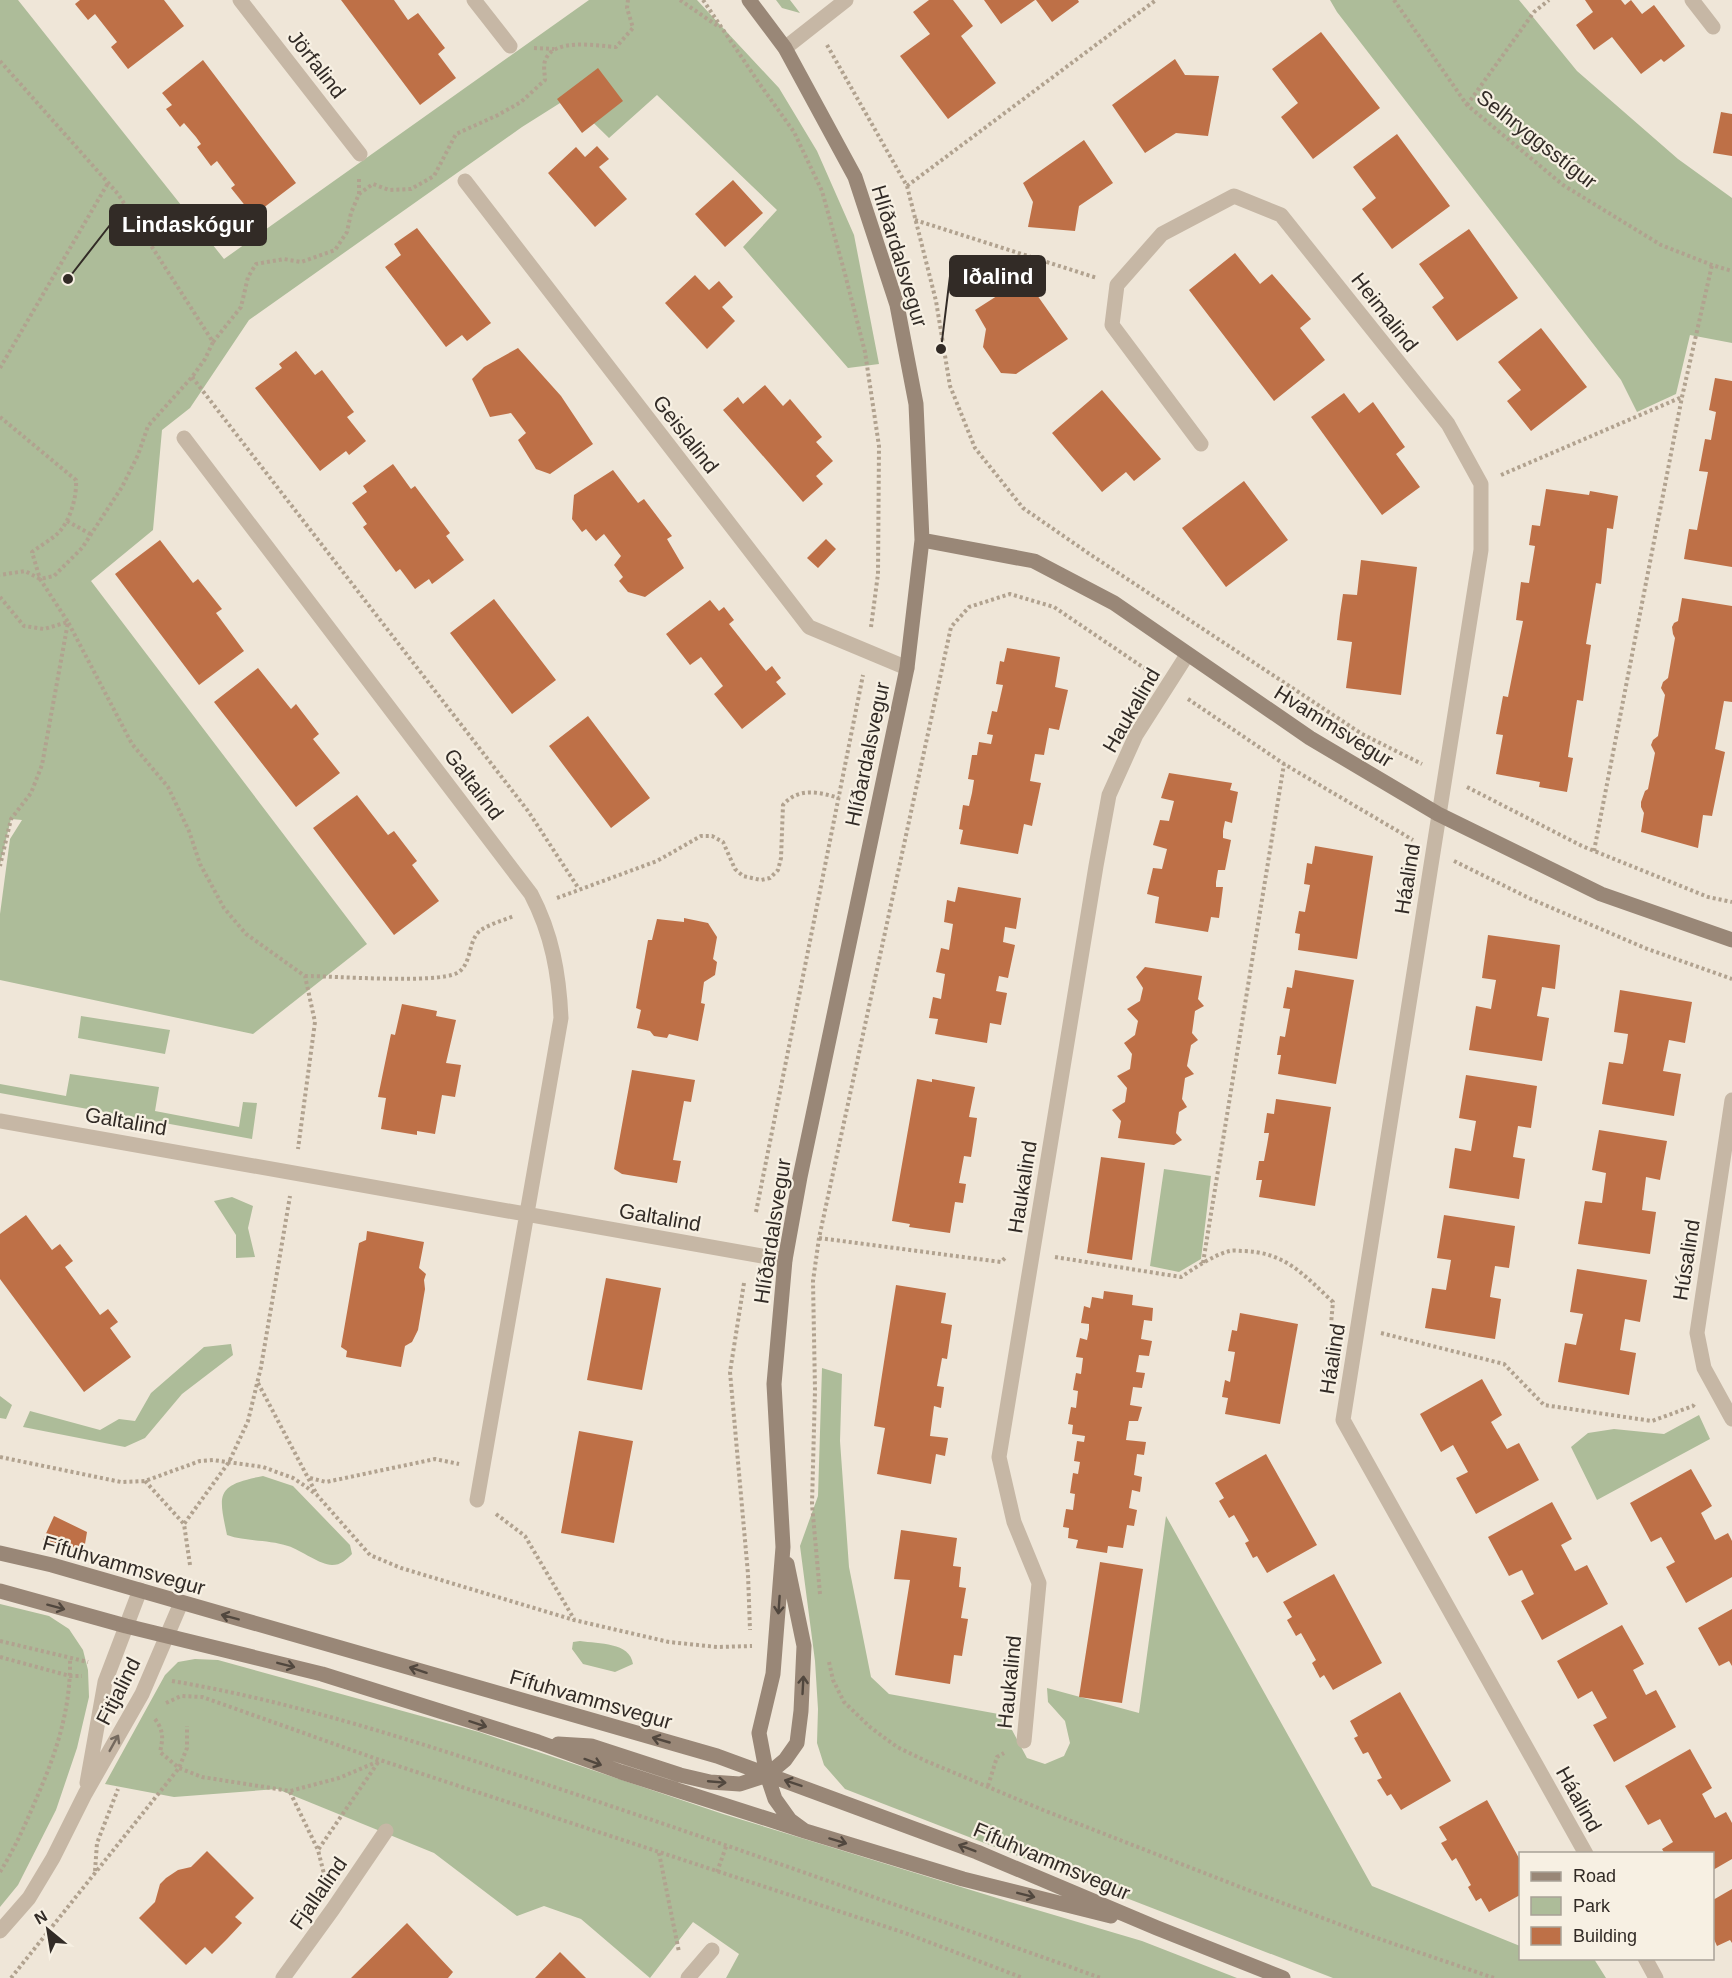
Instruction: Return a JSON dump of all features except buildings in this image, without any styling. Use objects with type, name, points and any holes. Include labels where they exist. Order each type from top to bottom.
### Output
[{"type":"street","name":"Jörfalind","points":[[240,0],[360,154]]},
{"type":"street","points":[[474,0],[510,46]]},
{"type":"street","name":"Hlíðardalsvegur","points":[[748,0],[785,48],[855,177],[897,305],[916,405],[922,540],[907,668],[800,1177],[785,1260],[774,1384],[783,1547],[773,1674],[759,1733],[767,1775],[785,1760],[797,1743],[801,1711],[804,1646],[783,1547]]},
{"type":"street","points":[[785,48],[846,0]]},
{"type":"street","points":[[1692,0],[1713,27]]},
{"type":"street","name":"Geislalind","points":[[465,181],[808,627],[907,668]]},
{"type":"street","name":"Heimalind","points":[[1117,285],[1162,234],[1234,196],[1281,215],[1448,424],[1481,484],[1481,550],[1438,814]]},
{"type":"street","points":[[1117,285],[1112,325],[1202,444]]},
{"type":"street","name":"Galtalind","points":[[184,438],[531,894],[538,906],[553,950],[560,992],[561,1018],[477,1500]]},
{"type":"street","name":"Hvammsvegur","points":[[922,540],[1034,561],[1114,603],[1310,738],[1438,814],[1600,894],[1732,940]]},
{"type":"street","name":"Haukalind","points":[[1024,1741],[1039,1583],[1014,1522],[999,1457],[1109,795],[1136,735],[1187,655]]},
{"type":"street","name":"Háalind","points":[[1438,814],[1343,1420],[1585,1852]]},
{"type":"street","name":"Húsalind","points":[[1732,1100],[1697,1333],[1704,1368],[1732,1419]]},
{"type":"street","name":"Galtalind","points":[[0,1121],[785,1260]]},
{"type":"street","name":"Fífuhvammsvegur","points":[[0,1553],[52,1565],[717,1756],[977,1851],[1157,1928],[1283,1978]]},
{"type":"street","name":"Fitjalind","points":[[86,1794],[105,1682],[140,1590]]},
{"type":"street","name":"Fífuhvammsvegur","points":[[0,1592],[126,1626],[322,1674],[538,1742],[621,1772],[805,1831],[963,1879],[1157,1928]]},
{"type":"street","name":"Fitjalind","points":[[0,1931],[28,1898],[52,1858],[142,1694],[181,1603]]},
{"type":"street","points":[[538,1742],[591,1746],[680,1775],[710,1782],[740,1784],[767,1775],[775,1799],[790,1820],[805,1831]]},
{"type":"street","name":"Fjallalind","points":[[283,1978],[386,1831]]},
{"type":"street","points":[[688,1978],[712,1950]]},
{"type":"street","points":[[1646,1960],[1656,1978]]},
{"type":"path","points":[[0,575],[25,571],[40,579],[54,576],[82,548],[122,487],[138,455],[148,426],[192,377],[205,360],[213,342],[241,307],[248,277],[256,264],[284,259],[302,262],[335,250],[347,232],[358,194],[373,184],[389,189],[411,189],[434,176],[456,134],[521,102],[545,81],[545,61],[554,49],[568,44],[616,47],[633,28],[627,8],[628,0]]},
{"type":"path","points":[[681,0],[722,28]]},
{"type":"path","points":[[703,0],[794,132],[822,191],[865,352],[879,446],[878,574],[868,652],[756,1212]]},
{"type":"path","points":[[907,186],[1156,0]]},
{"type":"path","name":"Selhryggsstígur","points":[[1394,0],[1467,105],[1563,184],[1661,245],[1732,271]]},
{"type":"path","points":[[1467,105],[1534,12],[1549,0]]},
{"type":"path","points":[[814,24],[907,186],[936,301],[950,386],[975,448],[1023,508],[1362,734],[1594,851],[1708,897],[1732,902]]},
{"type":"path","points":[[0,61],[118,194],[213,342]]},
{"type":"path","points":[[0,368],[108,183]]},
{"type":"path","points":[[915,220],[1117,285]]},
{"type":"path","points":[[1594,851],[1682,397],[1712,265]]},
{"type":"path","points":[[192,377],[528,811],[579,889]]},
{"type":"path","points":[[1481,484],[1682,397]]},
{"type":"path","points":[[0,417],[76,480],[75,498],[67,521],[58,534],[32,552],[40,579],[68,622],[132,744],[168,787],[189,831],[200,864],[224,908],[246,934],[305,976],[432,978],[457,973],[468,960],[479,931],[579,889],[657,861],[701,836],[712,836],[723,842],[735,869],[743,876],[770,878],[778,870],[781,858],[781,814],[788,798],[799,793],[812,792],[839,798]]},
{"type":"path","points":[[67,521],[92,535]]},
{"type":"path","points":[[0,597],[24,626],[44,629],[68,622]]},
{"type":"path","points":[[0,866],[11,819],[31,793],[42,765],[68,622]]},
{"type":"path","points":[[1203,1263],[1284,764]]},
{"type":"path","points":[[297,1150],[315,1022],[305,976]]},
{"type":"path","points":[[184,1524],[229,1462],[248,1421],[291,1194]]},
{"type":"path","points":[[819,1238],[1001,1262],[1011,1252]]},
{"type":"path","points":[[1055,1257],[1181,1277],[1203,1263],[1230,1251],[1256,1252],[1283,1259],[1308,1278],[1333,1302],[1331,1324]]},
{"type":"path","points":[[744,1283],[730,1372],[748,1574],[750,1646]]},
{"type":"path","points":[[1378,1332],[1504,1364],[1544,1405],[1652,1421],[1693,1406],[1710,1381]]},
{"type":"path","points":[[257,1382],[317,1495]]},
{"type":"path","points":[[0,1457],[121,1482],[145,1481],[201,1461],[262,1467],[293,1478],[317,1495],[370,1555],[401,1568],[574,1620],[669,1642],[717,1647],[758,1647]]},
{"type":"path","points":[[310,1478],[326,1482],[435,1459]]},
{"type":"path","points":[[145,1481],[184,1524],[190,1565]]},
{"type":"path","points":[[477,1500],[525,1536],[574,1620]]},
{"type":"path","points":[[0,1641],[84,1661]]},
{"type":"path","points":[[0,1657],[70,1676],[85,1676]]},
{"type":"path","points":[[828,1657],[833,1680],[844,1702],[870,1727],[897,1747],[926,1761],[988,1785],[1043,1810],[1254,1892],[1368,1935],[1494,1978]]},
{"type":"path","points":[[0,1872],[17,1846],[55,1755],[68,1700],[70,1658]]},
{"type":"path","points":[[167,1680],[205,1686],[308,1711],[422,1744],[726,1844],[1101,1978]]},
{"type":"path","points":[[202,1697],[205,1686]]},
{"type":"path","points":[[160,1708],[168,1701],[182,1696],[202,1697],[380,1760],[905,1933],[1023,1978]]},
{"type":"path","points":[[149,1718],[152,1716],[162,1728],[160,1752],[179,1768],[202,1777],[290,1791],[339,1778],[380,1760]]},
{"type":"path","points":[[11,1978],[94,1871],[179,1768],[187,1748],[187,1726]]},
{"type":"path","points":[[988,1785],[997,1757],[1024,1741]]},
{"type":"path","points":[[318,1850],[380,1760]]},
{"type":"path","points":[[94,1871],[98,1843],[120,1783]]},
{"type":"path","points":[[290,1791],[318,1850],[333,1909]]},
{"type":"path","points":[[717,1872],[726,1844]]},
{"type":"path","points":[[659,1852],[679,1955]]},
{"type":"green space","points":[[0,0],[18,0],[224,259],[589,0],[697,0],[779,88],[817,151],[854,235],[879,364],[848,368],[743,247],[777,210],[657,95],[609,138],[568,98],[522,127],[249,320],[190,408],[162,430],[153,530],[91,581],[367,944],[253,1034],[0,980],[0,914],[10,839],[22,820],[11,819],[0,864]]},
{"type":"green space","points":[[776,0],[790,0],[800,13],[782,8]]},
{"type":"green space","points":[[1330,0],[1519,0],[1577,71],[1678,159],[1732,198],[1732,343],[1690,335],[1676,394],[1637,412],[1621,380]]},
{"type":"green space","points":[[81,1016],[170,1030],[165,1054],[78,1038]]},
{"type":"green space","points":[[70,1074],[159,1087],[155,1111],[239,1127],[243,1102],[257,1103],[252,1139],[0,1093],[0,1084],[66,1096]]},
{"type":"green space","points":[[1164,1169],[1211,1176],[1201,1259],[1179,1272],[1150,1266]]},
{"type":"green space","points":[[232,1197],[253,1206],[248,1228],[255,1257],[236,1258],[236,1235],[214,1201]]},
{"type":"green space","points":[[231,1344],[233,1355],[182,1394],[145,1438],[125,1447],[23,1427],[30,1411],[100,1430],[119,1419],[135,1421],[151,1393],[204,1347]]},
{"type":"green space","points":[[822,1368],[842,1374],[840,1441],[849,1567],[871,1677],[889,1694],[1004,1715],[1027,1758],[1045,1764],[1064,1756],[1070,1743],[1065,1721],[1048,1702],[1047,1688],[1139,1713],[1166,1516],[1372,1886],[1519,1946],[1519,1960],[1595,1960],[1606,1978],[1333,1978],[845,1789],[824,1765],[817,1743],[818,1709],[815,1661],[800,1546],[818,1496]]},
{"type":"green space","points":[[0,1396],[12,1405],[6,1419],[0,1418]]},
{"type":"green space","points":[[1699,1415],[1710,1439],[1597,1500],[1571,1447],[1588,1433],[1614,1429],[1664,1434]]},
{"type":"green space","points":[[263,1476],[293,1486],[350,1545],[352,1554],[341,1563],[327,1564],[288,1546],[227,1535],[222,1509],[224,1493],[236,1483]]},
{"type":"green space","points":[[0,1604],[49,1616],[69,1629],[83,1650],[88,1670],[89,1697],[77,1748],[56,1810],[18,1885],[0,1907]]},
{"type":"green space","points":[[580,1641],[620,1648],[631,1657],[633,1664],[615,1672],[583,1664],[572,1649],[573,1642]]},
{"type":"green space","points":[[195,1659],[218,1660],[479,1732],[723,1814],[1142,1941],[1237,1978],[726,1978],[739,1954],[693,1922],[650,1978],[581,1919],[544,1906],[517,1916],[434,1853],[277,1789],[174,1797],[105,1784],[165,1675],[178,1662]]},
{"type":"place","name":"Lindaskógur","points":[[68,279]]},
{"type":"place","name":"Iðalind","points":[[941,349]]}]
